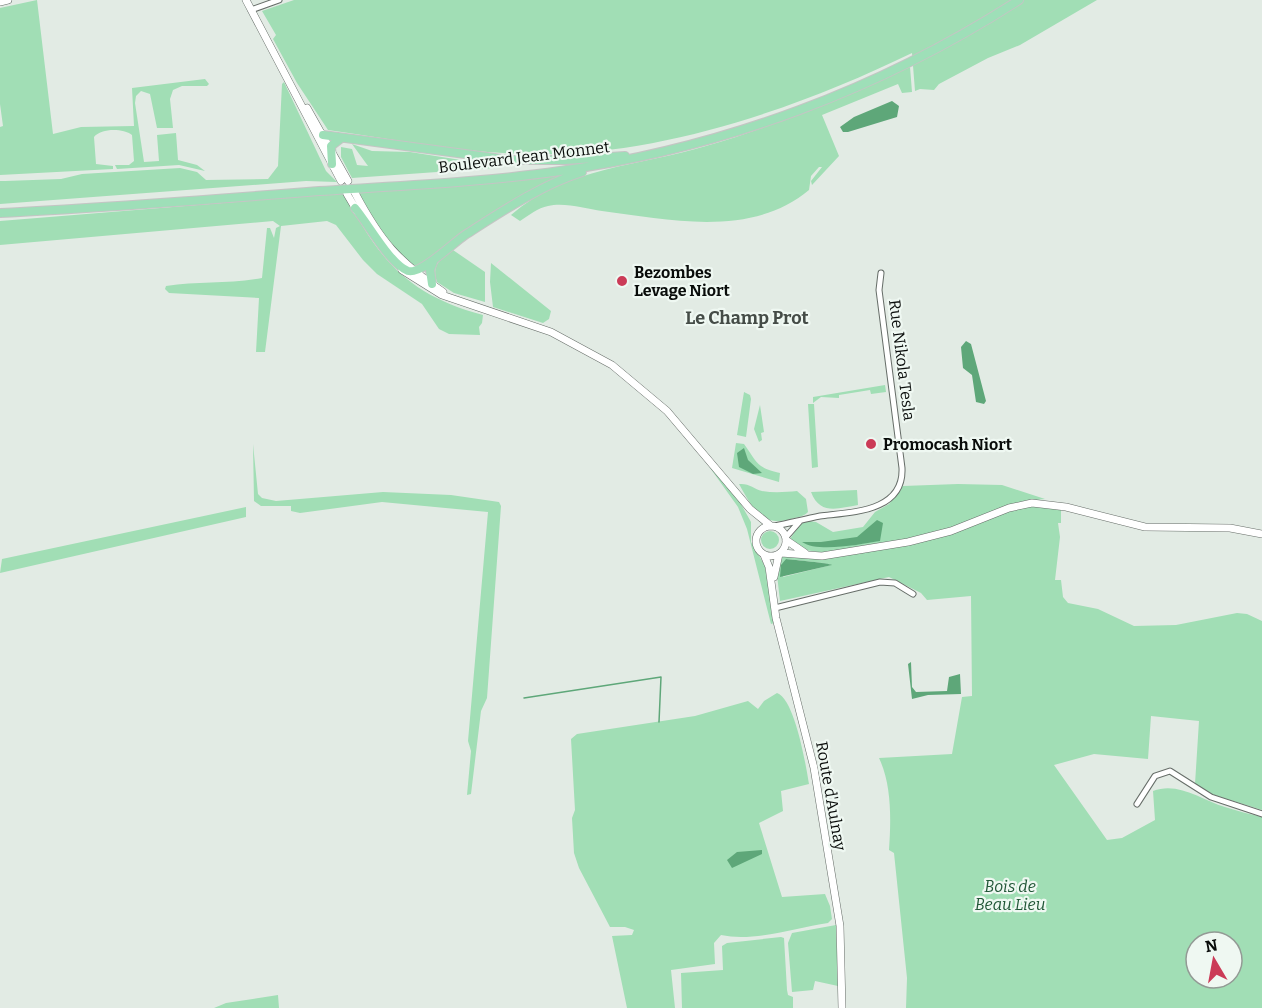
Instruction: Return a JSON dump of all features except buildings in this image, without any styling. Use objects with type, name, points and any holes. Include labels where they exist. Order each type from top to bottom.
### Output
[{"type":"main road","name":"Boulevard Jean Monnet","points":[[0,213],[476,176],[622,158],[725,131],[825,96],[923,51],[1012,0]]},
{"type":"main road","name":"Boulevard Jean Monnet","points":[[0,213],[515,177],[709,140],[826,100],[925,55],[1019,0]]},
{"type":"main road","points":[[324,135],[510,160],[622,158]]},
{"type":"main road","points":[[332,164],[331,148],[341,139]]},
{"type":"main road","points":[[355,208],[389,253],[407,270],[413,271],[435,259],[466,234],[555,183],[582,172],[616,165],[622,158]]},
{"type":"main road","points":[[432,284],[430,270],[435,259]]},
{"type":"street","points":[[0,2],[8,0]]},
{"type":"street","points":[[246,0],[297,93],[332,164],[344,181],[331,148],[297,93]]},
{"type":"street","points":[[251,10],[279,0]]},
{"type":"street","points":[[453,299],[413,271],[380,236],[351,193],[355,208],[381,249],[401,270],[425,287],[453,299],[528,323],[570,341],[612,365],[655,399],[730,483],[750,509],[773,526],[781,529],[786,539],[813,556]]},
{"type":"street","name":"Rue Nikola Tesla","points":[[773,526],[874,508],[889,500],[900,484],[902,468],[879,291],[880,273]]},
{"type":"street","points":[[750,509],[758,533],[756,547],[764,555],[780,553],[813,556],[925,538],[963,527],[1009,507],[1032,503],[1066,507],[1145,527],[1230,528],[1262,534]]},
{"type":"street","points":[[780,553],[791,528],[801,520]]},
{"type":"street","points":[[758,533],[773,526]]},
{"type":"street","name":"Route d'Aulnay","points":[[773,591],[780,553]]},
{"type":"street","name":"Route d'Aulnay","points":[[764,555],[770,567],[775,608],[809,744],[838,909],[841,938],[842,1008]]},
{"type":"street","points":[[775,608],[880,582],[896,583],[913,594]]},
{"type":"street","points":[[1137,804],[1155,777],[1170,771],[1211,797],[1262,814]]},
{"type":"green space","points":[[37,0],[53,134],[81,127],[134,126],[132,88],[205,79],[209,84],[207,86],[182,86],[173,90],[170,99],[173,128],[157,128],[150,94],[141,91],[136,96],[135,103],[144,162],[159,161],[157,135],[176,133],[178,160],[197,165],[205,171],[179,165],[117,169],[115,165],[129,165],[134,161],[132,135],[112,130],[94,137],[96,164],[113,166],[113,169],[0,175],[0,127],[3,126],[0,104],[0,8]]},
{"type":"green space","points":[[294,0],[1097,0],[1020,45],[988,58],[939,84],[934,90],[915,91],[912,53],[821,93],[723,126],[672,139],[622,148],[571,153],[522,154],[450,148],[328,130],[297,83],[273,39],[276,35],[262,11]]},
{"type":"green space","points":[[910,67],[912,92],[902,93],[898,84],[822,115],[839,156],[812,185],[811,181],[822,167],[819,167],[811,176],[809,190],[787,205],[762,215],[710,222],[682,221],[561,205],[541,208],[520,221],[511,215],[532,199],[579,177],[681,153],[732,138],[809,110]]},
{"type":"green space","points":[[284,82],[326,171],[337,182],[306,181],[0,204],[0,181],[61,179],[82,174],[180,168],[197,172],[206,180],[268,179],[278,166],[282,84]]},
{"type":"green space","points":[[352,144],[372,151],[410,152],[493,165],[494,168],[352,178],[341,157],[341,147],[352,149],[357,165],[368,166]]},
{"type":"green space","points":[[565,174],[418,266],[412,266],[384,237],[358,192]]},
{"type":"green space","points":[[344,193],[370,238],[398,272],[435,297],[483,315],[479,327],[480,335],[449,334],[439,329],[422,304],[377,274],[336,225],[327,221],[281,226],[265,352],[256,352],[259,298],[169,293],[165,289],[166,286],[178,284],[262,278],[267,228],[270,228],[274,238],[276,228],[280,226],[273,221],[0,245],[0,221]]},
{"type":"green space","points":[[453,250],[485,272],[485,302],[454,293],[437,282],[435,271],[438,263]]},
{"type":"green space","points":[[491,263],[551,311],[549,319],[543,323],[493,307],[490,282]]},
{"type":"green space","points":[[885,385],[886,392],[871,394],[870,390],[839,395],[839,398],[821,397],[813,403],[813,397]]},
{"type":"green space","points":[[744,392],[750,395],[751,399],[746,437],[737,435]]},
{"type":"green space","points":[[808,404],[814,404],[818,467],[812,468]]},
{"type":"green space","points":[[760,405],[764,432],[761,433],[762,440],[759,442],[754,429]]},
{"type":"green space","points":[[736,443],[744,444],[761,466],[780,473],[779,482],[732,468]]},
{"type":"green space","points":[[253,444],[258,494],[262,498],[276,501],[383,492],[451,495],[499,502],[501,506],[487,698],[481,711],[471,794],[467,795],[471,751],[468,741],[488,512],[382,502],[300,513],[291,511],[291,506],[261,506],[254,501]]},
{"type":"green space","points":[[708,465],[737,497],[751,522],[751,542],[765,566],[774,623],[771,624],[747,529],[738,507]]},
{"type":"green space","points":[[739,484],[746,484],[766,492],[797,491],[806,499],[808,512],[800,517],[772,521],[753,508]]},
{"type":"green space","points":[[1002,485],[1045,499],[1026,501],[958,526],[899,541],[825,553],[805,550],[790,539],[800,524],[809,521],[816,522],[833,532],[863,527],[875,512],[889,504],[903,486]]},
{"type":"green space","points":[[857,490],[858,505],[837,509],[819,505],[811,492]]},
{"type":"green space","name":"Bois de Beau Lieu","points":[[1031,506],[1061,509],[1061,523],[1058,523],[1060,537],[1055,580],[1061,580],[1063,597],[1068,603],[1098,609],[1134,626],[1176,625],[1237,613],[1247,614],[1262,621],[1262,810],[1211,794],[1195,784],[1199,721],[1151,716],[1148,759],[1094,754],[1054,765],[1107,840],[1122,838],[1155,820],[1153,791],[1162,789],[1181,790],[1225,807],[1262,817],[1262,1008],[906,1008],[907,978],[894,853],[889,850],[888,791],[879,758],[952,754],[962,697],[972,696],[971,596],[927,600],[921,593],[889,577],[780,601],[777,575],[780,558],[790,555],[822,559],[910,544]],"holes":[[[786,559],[831,565],[783,577]]]},
{"type":"green space","points":[[246,507],[246,517],[0,573],[2,559]]},
{"type":"green space","points":[[766,531],[774,531],[779,536],[777,547],[766,549],[761,544],[761,536]]},
{"type":"green space","points":[[777,693],[789,707],[794,720],[809,784],[781,791],[783,811],[759,823],[782,897],[825,894],[832,919],[828,923],[761,936],[721,935],[714,943],[715,964],[671,970],[675,1008],[627,1008],[612,936],[632,935],[634,930],[625,927],[610,927],[579,868],[574,853],[572,818],[575,810],[571,739],[577,734],[695,716],[748,701],[758,709],[764,701]]},
{"type":"green space","points":[[836,925],[838,986],[815,981],[813,990],[792,992],[788,943],[792,933]]},
{"type":"green space","points":[[784,938],[787,990],[788,995],[793,997],[793,1008],[682,1008],[681,973],[723,970],[722,946],[727,943]]},
{"type":"green space","points":[[278,995],[279,1008],[214,1008],[226,1003]]},
{"type":"shaded area","points":[[892,101],[899,106],[897,117],[848,132],[843,132],[840,127],[854,117]]},
{"type":"shaded area","points":[[966,341],[971,344],[986,401],[984,404],[976,402],[972,375],[963,368],[961,347]]},
{"type":"shaded area","points":[[744,448],[748,460],[762,473],[753,474],[739,467],[737,453]]},
{"type":"shaded area","points":[[877,520],[883,523],[880,541],[829,547],[818,547],[802,542],[857,537]]},
{"type":"shaded area","points":[[786,559],[832,565],[780,577],[781,565]]},
{"type":"shaded area","points":[[911,662],[912,687],[916,692],[947,691],[949,677],[960,674],[961,694],[928,695],[912,699],[908,664]]},
{"type":"shaded area","points":[[762,850],[762,854],[732,868],[727,860],[737,852]]},
{"type":"waterway","points":[[524,698],[661,677],[659,722]]},
{"type":"place","name":"Bezombes Levage Niort","points":[[622,281]]},
{"type":"place","name":"Promocash Niort","points":[[871,444]]},
{"type":"district","name":"Le Champ Prot","points":[[747,318]]}]
